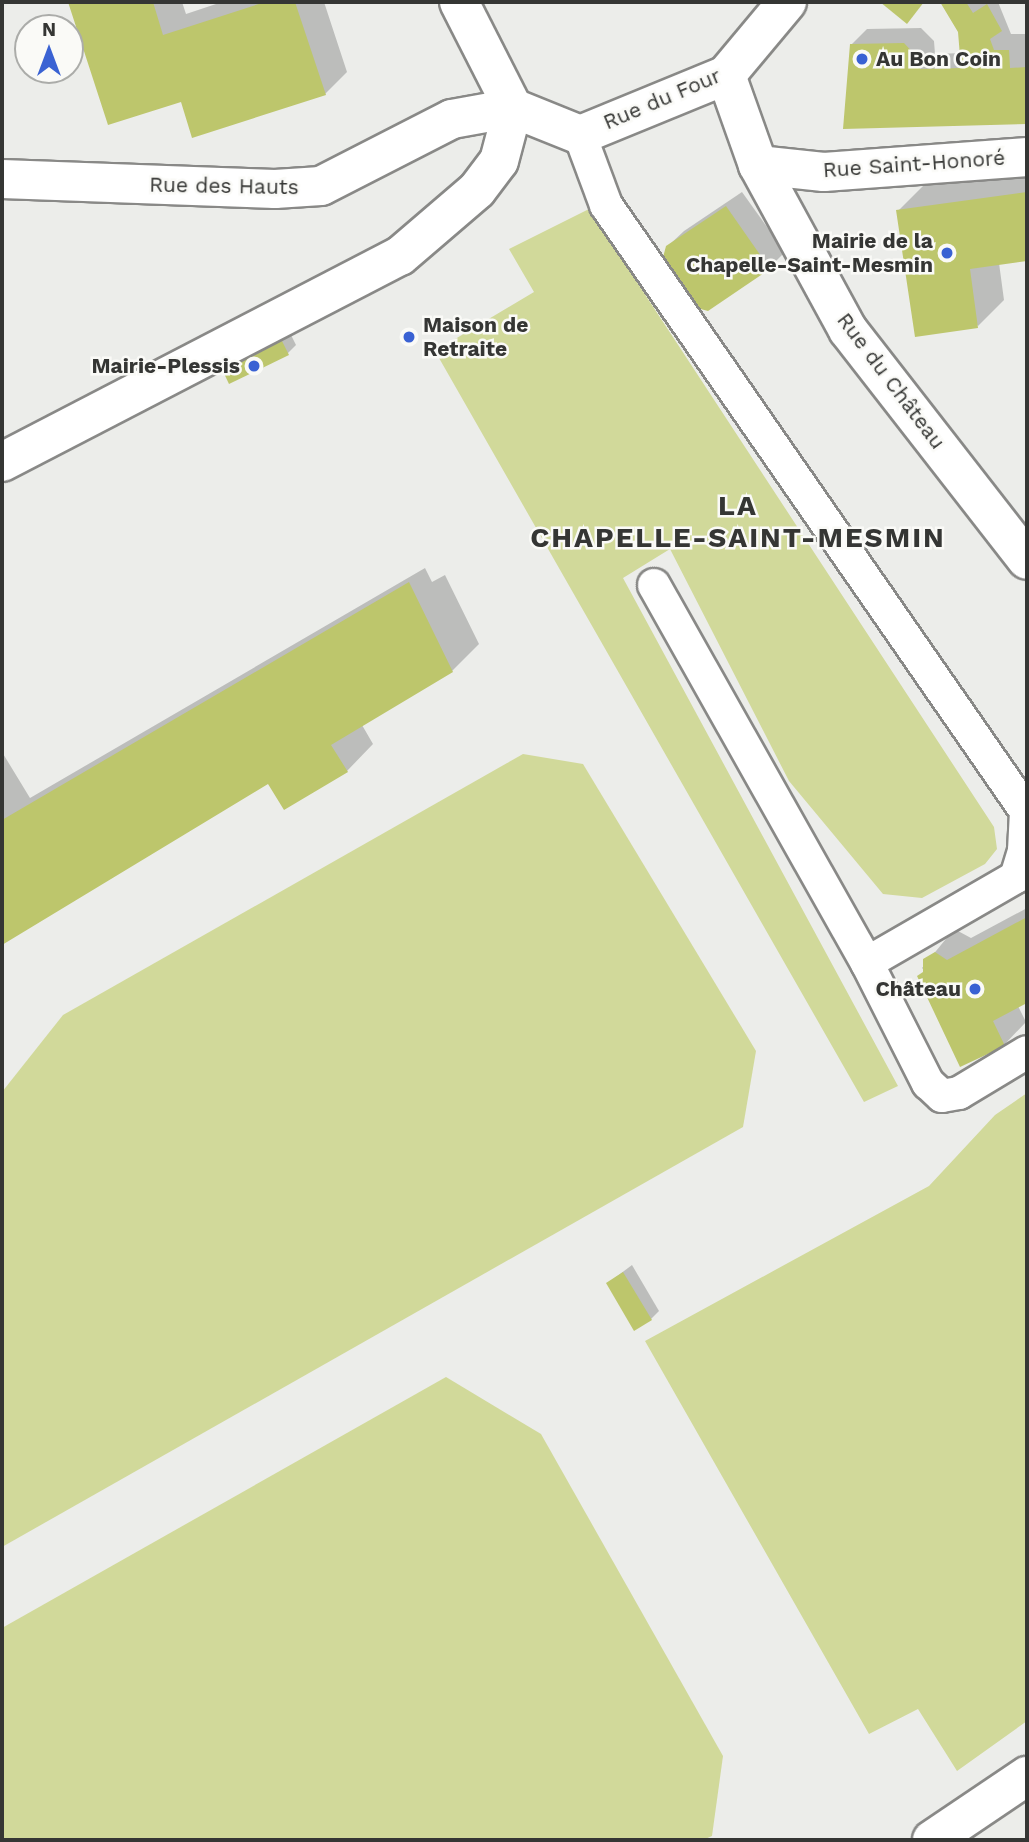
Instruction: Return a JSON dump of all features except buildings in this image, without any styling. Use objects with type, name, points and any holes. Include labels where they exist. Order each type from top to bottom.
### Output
[{"type":"street","points":[[2,462],[400,256],[477,190],[499,161],[513,108],[459,2]]},
{"type":"street","name":"Rue du Four","points":[[513,108],[580,135],[726,75],[787,2]]},
{"type":"street","name":"Rue du Château","points":[[726,75],[758,165],[848,330],[1027,560]]},
{"type":"street","name":"Rue des Hauts","points":[[2,179],[275,189],[321,186],[452,119],[513,108]]},
{"type":"street","name":"Rue Saint-Honoré","points":[[758,165],[824,172],[1027,157]]},
{"type":"street","points":[[932,1840],[1027,1776]]},
{"type":"lane","points":[[580,135],[606,205],[1026,811],[1024,851],[1016,877],[867,963]]},
{"type":"lane","points":[[654,585],[867,963],[928,1083],[942,1096],[959,1093],[1027,1052]]},
{"type":"green space","points":[[589,209],[994,827],[997,849],[985,864],[922,898],[883,894],[789,781],[670,549],[623,578],[898,1086],[864,1102],[435,351],[534,292],[509,249]]},
{"type":"green space","points":[[523,754],[583,764],[756,1051],[743,1127],[2,1547],[2,1092],[63,1015]]},
{"type":"green space","points":[[1027,1093],[1027,1721],[957,1771],[918,1709],[869,1734],[645,1341],[929,1186],[995,1115]]},
{"type":"green space","points":[[446,1377],[541,1434],[723,1756],[712,1836],[703,1840],[2,1840],[2,1628]]},
{"type":"place","name":"Au Bon Coin","points":[[862,59]]},
{"type":"place","name":"Mairie de la Chapelle-Saint-Mesmin","points":[[947,253]]},
{"type":"place","name":"Maison de Retraite","points":[[409,337]]},
{"type":"place","name":"Mairie-Plessis","points":[[254,366]]},
{"type":"place","name":"Château","points":[[975,989]]},
{"type":"district","name":"LA CHAPELLE-SAINT-MESMIN","points":[[738,522]]}]
